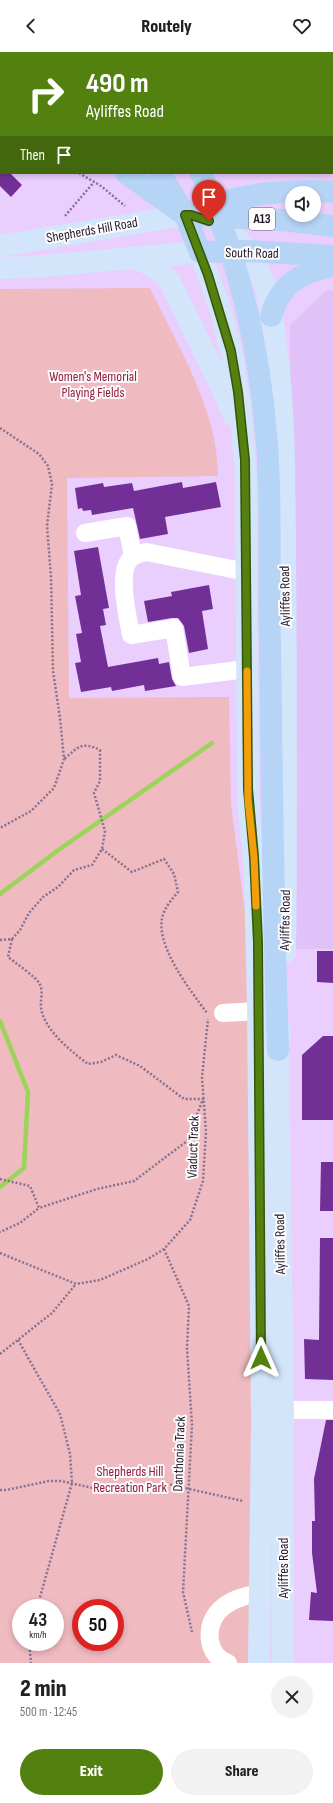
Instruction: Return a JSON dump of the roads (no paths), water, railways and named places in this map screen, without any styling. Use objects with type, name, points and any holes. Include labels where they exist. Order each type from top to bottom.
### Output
[{"type":"highway","points":[[127,174],[188,215]]},
{"type":"highway","points":[[161,174],[188,215]]},
{"type":"highway","points":[[201,174],[219,218],[237,274],[251,330],[265,417],[268,467],[274,929],[278,1050]]},
{"type":"highway","points":[[188,215],[218,203],[242,198],[300,192],[333,192]]},
{"type":"highway","name":"A13","points":[[188,215],[282,220],[333,226]]},
{"type":"highway","name":"Ayliffes Road","points":[[188,215],[200,252]]},
{"type":"highway","name":"South Road","points":[[200,252],[248,251],[333,256]]},
{"type":"highway","points":[[271,316],[277,299],[286,287],[306,274],[333,266]]},
{"type":"main road","name":"Shepherds Hill Road","points":[[0,246],[188,215]]},
{"type":"main road","name":"Ayliffes Road","points":[[188,215],[209,221],[225,229],[248,251],[258,266],[264,282],[271,316],[280,384],[283,425],[287,805],[285,952],[278,1050],[283,1410],[283,1663]]},
{"type":"main road","name":"Ayliffes Road","points":[[200,252],[220,308],[237,379],[246,477],[248,800],[255,873],[258,1011],[261,1410],[259,1663]]},
{"type":"main road","name":"South Road","points":[[172,254],[200,252]]},
{"type":"main road","name":"Shepherds Hill Road","points":[[0,268],[31,267],[172,254]]},
{"type":"main road","points":[[132,258],[153,265],[163,273],[170,282],[219,382],[243,436]]},
{"type":"street","points":[[85,533],[127,526],[133,556]]},
{"type":"street","points":[[247,572],[146,552],[133,556],[125,567],[124,591],[131,636],[174,628],[182,677],[247,669]]},
{"type":"street","points":[[216,1014],[258,1011]]},
{"type":"street","points":[[261,1410],[333,1410]]},
{"type":"street","points":[[228,1663],[217,1657],[212,1649],[209,1638],[214,1618],[223,1608],[247,1594],[259,1594]]},
{"type":"waterway","points":[[0,894],[57,851],[212,743]]},
{"type":"waterway","points":[[0,1021],[28,1092],[24,1168],[0,1187]]},
{"type":"park label","name":"Women's Memorial Playing Fields","points":[[93,384]]},
{"type":"park label","name":"Shepherds Hill Recreation Park","points":[[130,1480]]}]
